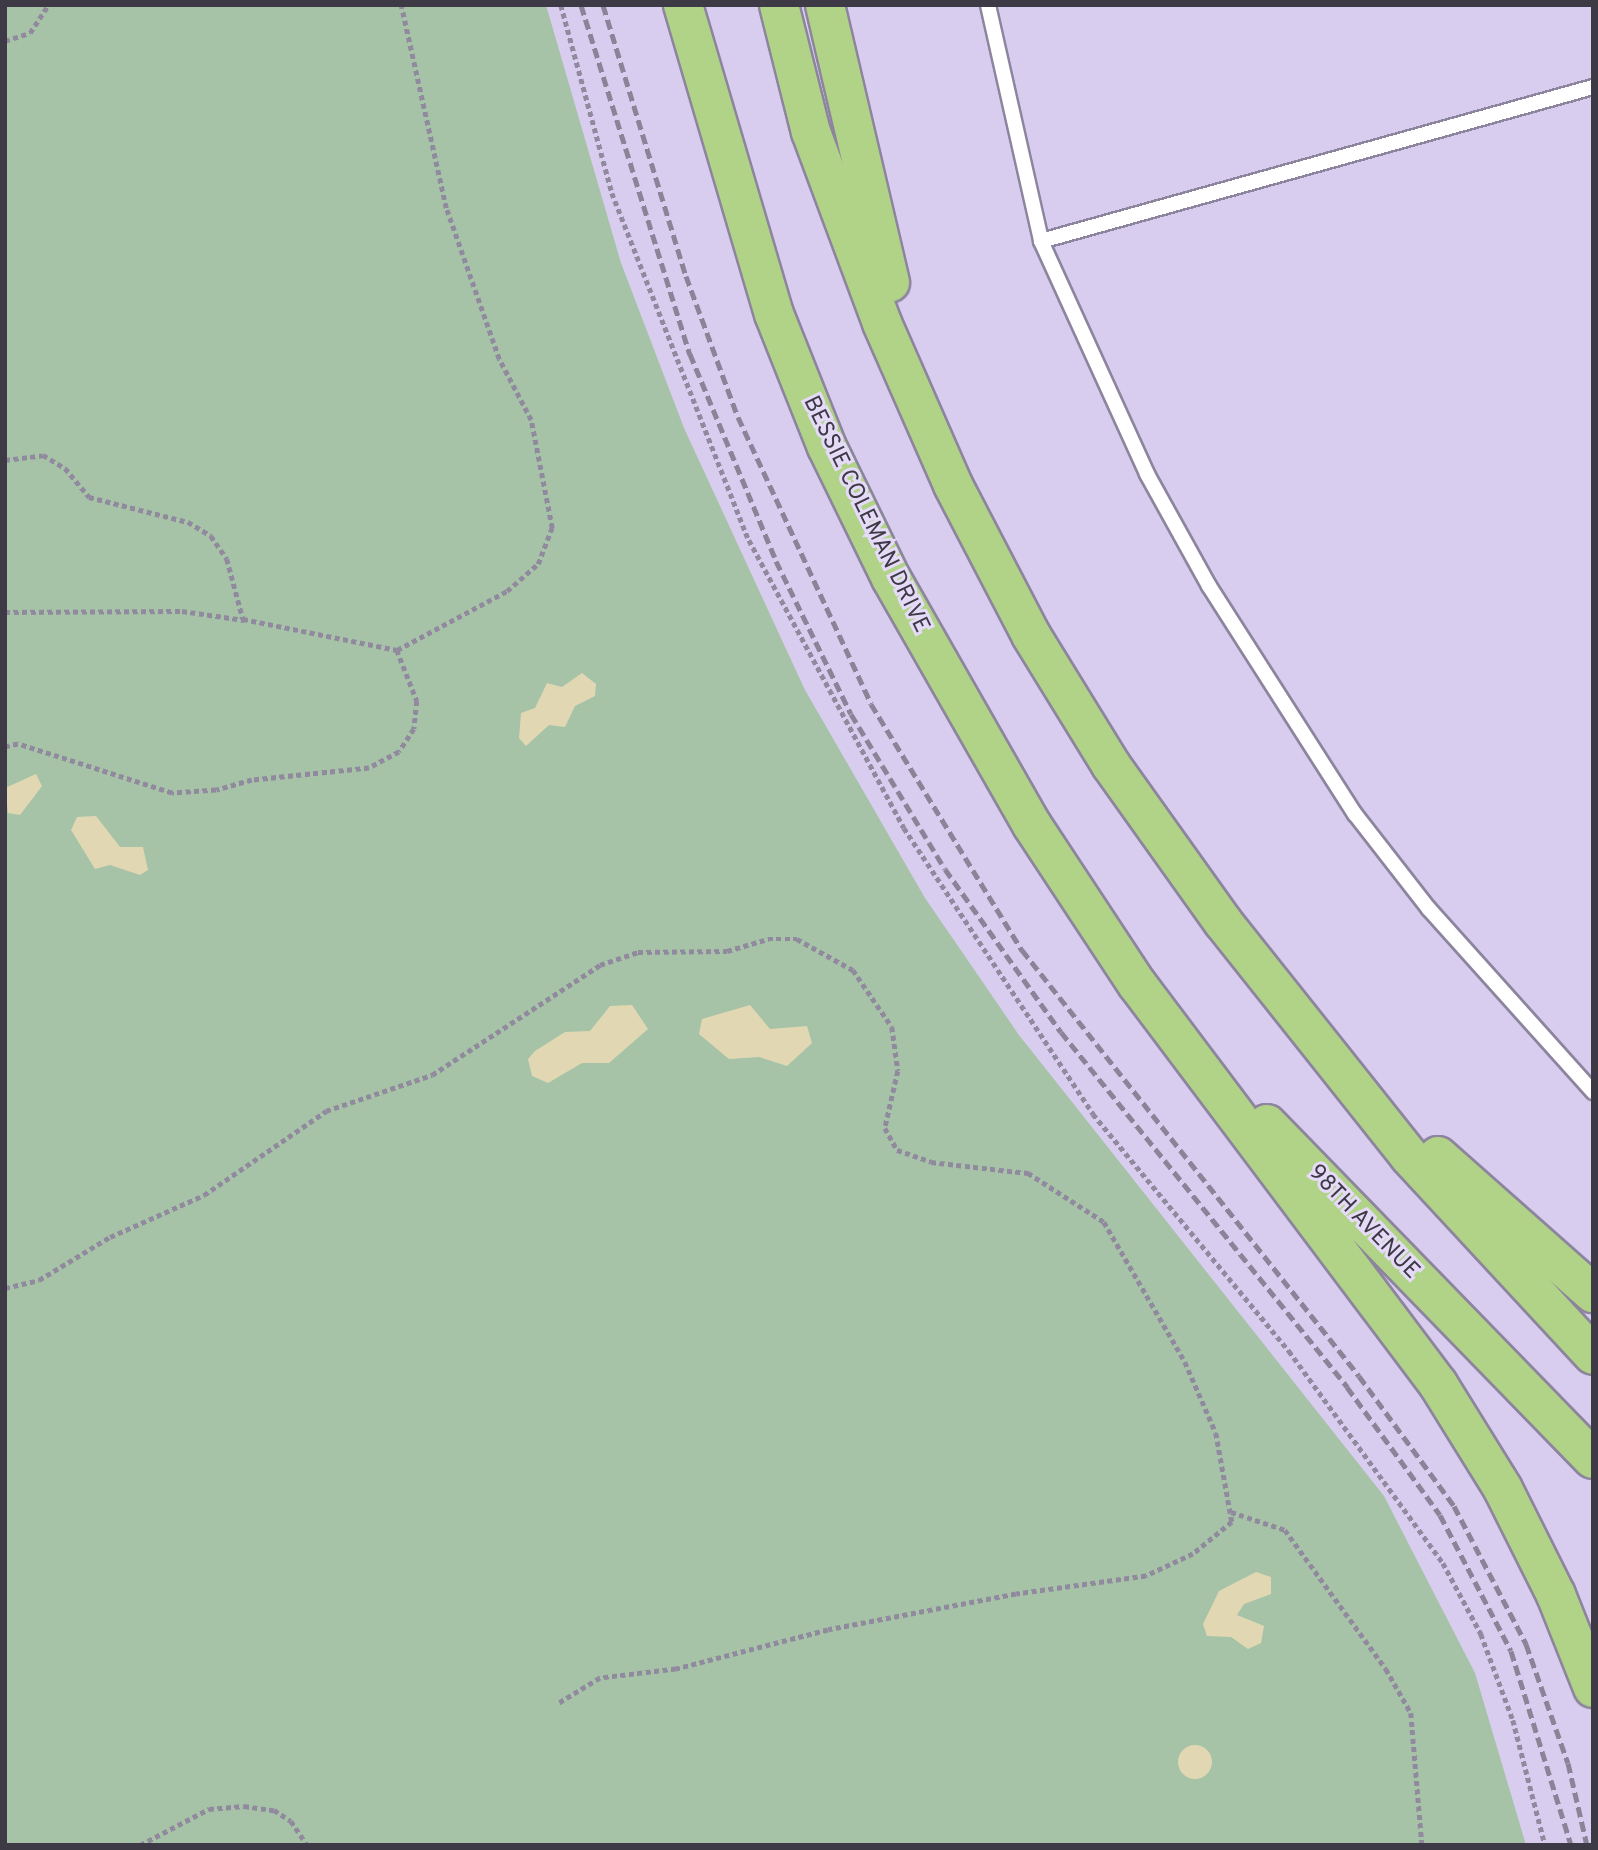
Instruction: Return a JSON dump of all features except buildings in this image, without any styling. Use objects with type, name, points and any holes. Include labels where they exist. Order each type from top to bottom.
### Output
[{"type":"main road","name":"BESSIE COLEMAN DRIVE","points":[[683,5],[774,314],[827,447],[960,706],[1137,984]]},
{"type":"main road","points":[[779,5],[811,132],[882,323],[953,485],[1031,635],[1111,765],[1223,922],[1409,1156],[1593,1355]]},
{"type":"main road","points":[[825,5],[847,121],[895,302],[953,485]]},
{"type":"main road","points":[[1223,922],[1420,1139],[1593,1293]]},
{"type":"main road","name":"98TH AVENUE","points":[[1137,984],[1593,1459]]},
{"type":"main road","points":[[1137,984],[1438,1384],[1503,1489],[1556,1595],[1593,1688]]},
{"type":"lane","points":[[988,5],[1041,241],[1147,474],[1281,702],[1429,909],[1593,1092]]},
{"type":"lane","points":[[1041,241],[1593,87]]},
{"type":"path","points":[[5,41],[30,33],[48,5]]},
{"type":"path","points":[[5,612],[182,611],[249,621],[397,650],[507,591],[538,564],[552,528],[531,420],[499,359],[446,208],[401,5]]},
{"type":"path","points":[[561,5],[612,193],[755,552],[904,828],[1093,1114],[1297,1362],[1443,1563],[1481,1634],[1513,1720],[1545,1845]]},
{"type":"path","points":[[5,460],[43,455],[65,468],[89,497],[188,522],[211,536],[227,559],[249,621]]},
{"type":"path","points":[[5,747],[19,744],[172,793],[369,768],[399,752],[414,729],[417,701],[397,650]]},
{"type":"path","points":[[5,1288],[39,1280],[110,1237],[204,1195],[326,1111],[432,1075],[600,965],[638,952],[727,951],[768,939],[797,939],[853,970],[892,1027],[898,1071],[885,1128],[897,1150],[932,1162],[1028,1172],[1104,1222],[1191,1374],[1216,1433],[1232,1522],[1193,1554],[1146,1576],[1016,1594],[828,1630],[676,1669],[600,1678],[559,1703]]},
{"type":"path","points":[[1231,1512],[1285,1530],[1386,1669],[1411,1713],[1422,1845]]},
{"type":"path","points":[[140,1845],[197,1814],[244,1806],[274,1810],[291,1821],[307,1845]]},
{"type":"shaded area","points":[[535,5],[1593,5],[1593,1845],[1520,1845],[1157,1225],[899,869],[790,678],[625,298]]},
{"type":"green space","points":[[5,5],[546,5],[621,263],[684,428],[805,690],[925,898],[1019,1035],[1384,1496],[1475,1673],[1526,1845],[5,1845]]},
{"type":"sand","points":[[582,673],[596,684],[595,696],[575,706],[565,727],[549,725],[526,746],[519,738],[521,713],[535,708],[547,683],[562,687]]},
{"type":"sand","points":[[36,774],[42,786],[20,815],[8,813],[5,788]]},
{"type":"sand","points":[[96,816],[120,847],[143,847],[148,870],[140,875],[110,865],[95,869],[71,830],[77,817]]},
{"type":"sand","points":[[632,1005],[648,1029],[609,1063],[582,1063],[548,1083],[532,1076],[528,1059],[535,1051],[565,1032],[590,1031],[610,1006]]},
{"type":"sand","points":[[750,1005],[770,1029],[807,1026],[812,1043],[787,1066],[759,1057],[729,1059],[699,1034],[702,1019]]},
{"type":"sand","points":[[1256,1572],[1271,1577],[1271,1594],[1244,1604],[1237,1615],[1264,1626],[1261,1643],[1248,1649],[1231,1637],[1207,1636],[1203,1624],[1219,1591]]},
{"type":"sand","points":[[1195,1745],[1207,1750],[1212,1762],[1207,1774],[1195,1779],[1183,1774],[1178,1762],[1183,1750]]},
{"type":"railway","points":[[581,5],[690,354],[776,561],[851,714],[945,869],[1061,1032],[1347,1387],[1440,1515],[1511,1651],[1571,1845]]},
{"type":"railway","points":[[603,5],[686,276],[738,417],[871,704],[1022,950],[1359,1376],[1454,1506],[1526,1644],[1568,1763],[1587,1845]]}]
